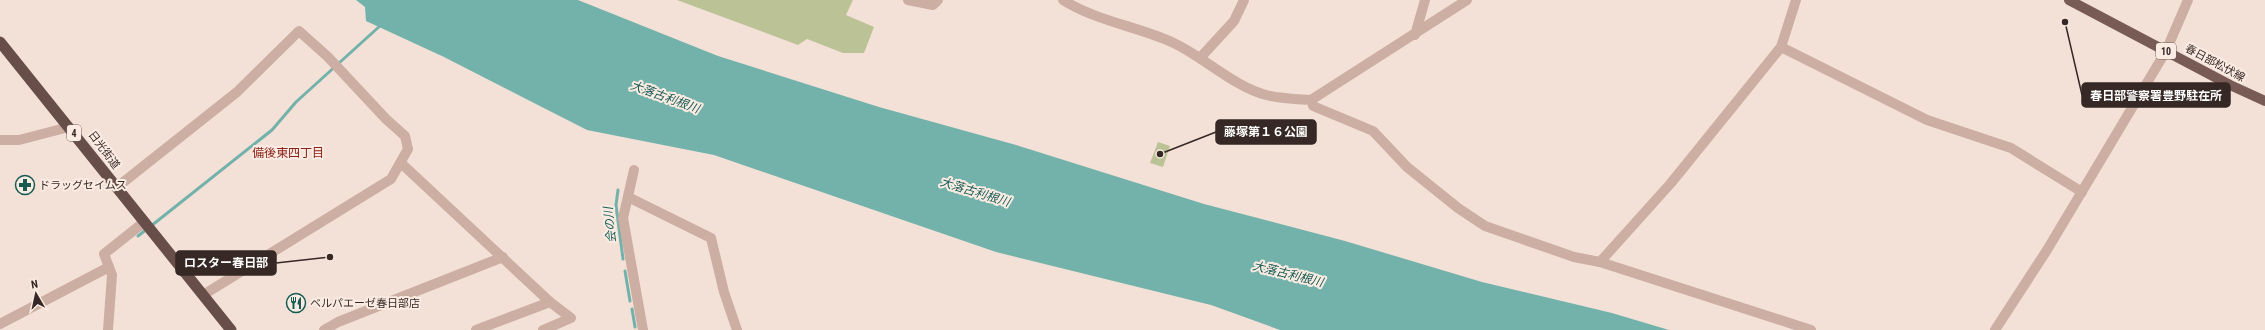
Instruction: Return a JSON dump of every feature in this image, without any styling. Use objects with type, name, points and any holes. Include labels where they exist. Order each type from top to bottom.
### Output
[{"type":"highway","name":"日光街道","points":[[0,42],[69,127],[144,224],[230,329]]},
{"type":"main road","name":"春日部松伏線","points":[[2068,0],[2230,85],[2265,101]]},
{"type":"street","points":[[908,0],[933,5],[938,0]]},
{"type":"street","points":[[1063,0],[1078,10],[1163,38],[1200,58],[1249,89],[1266,96],[1311,100],[1415,35],[1467,0]]},
{"type":"street","points":[[1200,58],[1234,21],[1244,0]]},
{"type":"street","points":[[1415,35],[1425,0]]},
{"type":"street","points":[[1600,262],[1671,183],[1780,47],[1796,0]]},
{"type":"street","points":[[1995,330],[2082,192],[2166,51],[2188,0]]},
{"type":"street","points":[[116,188],[237,92],[299,31],[332,61],[386,119],[405,136],[408,149],[402,164],[391,179],[203,295]]},
{"type":"street","points":[[1780,47],[1927,120],[2011,148],[2082,192]]},
{"type":"street","points":[[1311,100],[1313,106],[1373,131],[1407,167],[1458,208],[1485,226],[1574,257],[1600,262],[1811,330]]},
{"type":"street","points":[[0,140],[19,140],[69,127]]},
{"type":"street","points":[[402,164],[550,302],[571,318],[543,330]]},
{"type":"street","points":[[634,170],[623,218],[643,330]]},
{"type":"street","points":[[628,197],[711,238],[724,292],[738,330]]},
{"type":"street","points":[[108,330],[112,275],[104,254],[144,224]]},
{"type":"street","points":[[324,330],[338,322],[503,257]]},
{"type":"street","points":[[0,324],[108,267]]},
{"type":"street","points":[[476,330],[550,302]]},
{"type":"green space","points":[[677,0],[853,0],[846,15],[874,27],[864,53],[843,53],[807,39],[798,45]]},
{"type":"green space","points":[[1158,142],[1170,146],[1163,167],[1150,163]]},
{"type":"water","name":"大落古利根川","points":[[356,0],[578,0],[718,56],[879,107],[1016,145],[1204,204],[1345,241],[1482,282],[1612,313],[1669,330],[1280,330],[1211,305],[996,252],[714,155],[587,130],[444,57],[366,21],[365,7]]},
{"type":"waterway","points":[[151,226],[272,130],[296,102],[381,25]]},
{"type":"waterway","name":"会の川","points":[[618,190],[616,205],[623,259]]},
{"type":"waterway","points":[[138,236],[147,229]]},
{"type":"waterway","name":"会の川","points":[[625,271],[630,301]]},
{"type":"waterway","name":"会の川","points":[[632,309],[635,327]]},
{"type":"place","name":"春日部警察署豊野駐在所","points":[[2065,22]]},
{"type":"place","name":"藤塚第１６公園","points":[[1160,154]]},
{"type":"place","name":"ドラッグセイムス","points":[[25,185]]},
{"type":"place","name":"ロスター春日部","points":[[330,257]]},
{"type":"place","name":"ベルパエーゼ春日部店","points":[[296,303]]},
{"type":"district","name":"備後東四丁目","points":[[288,153]]}]
